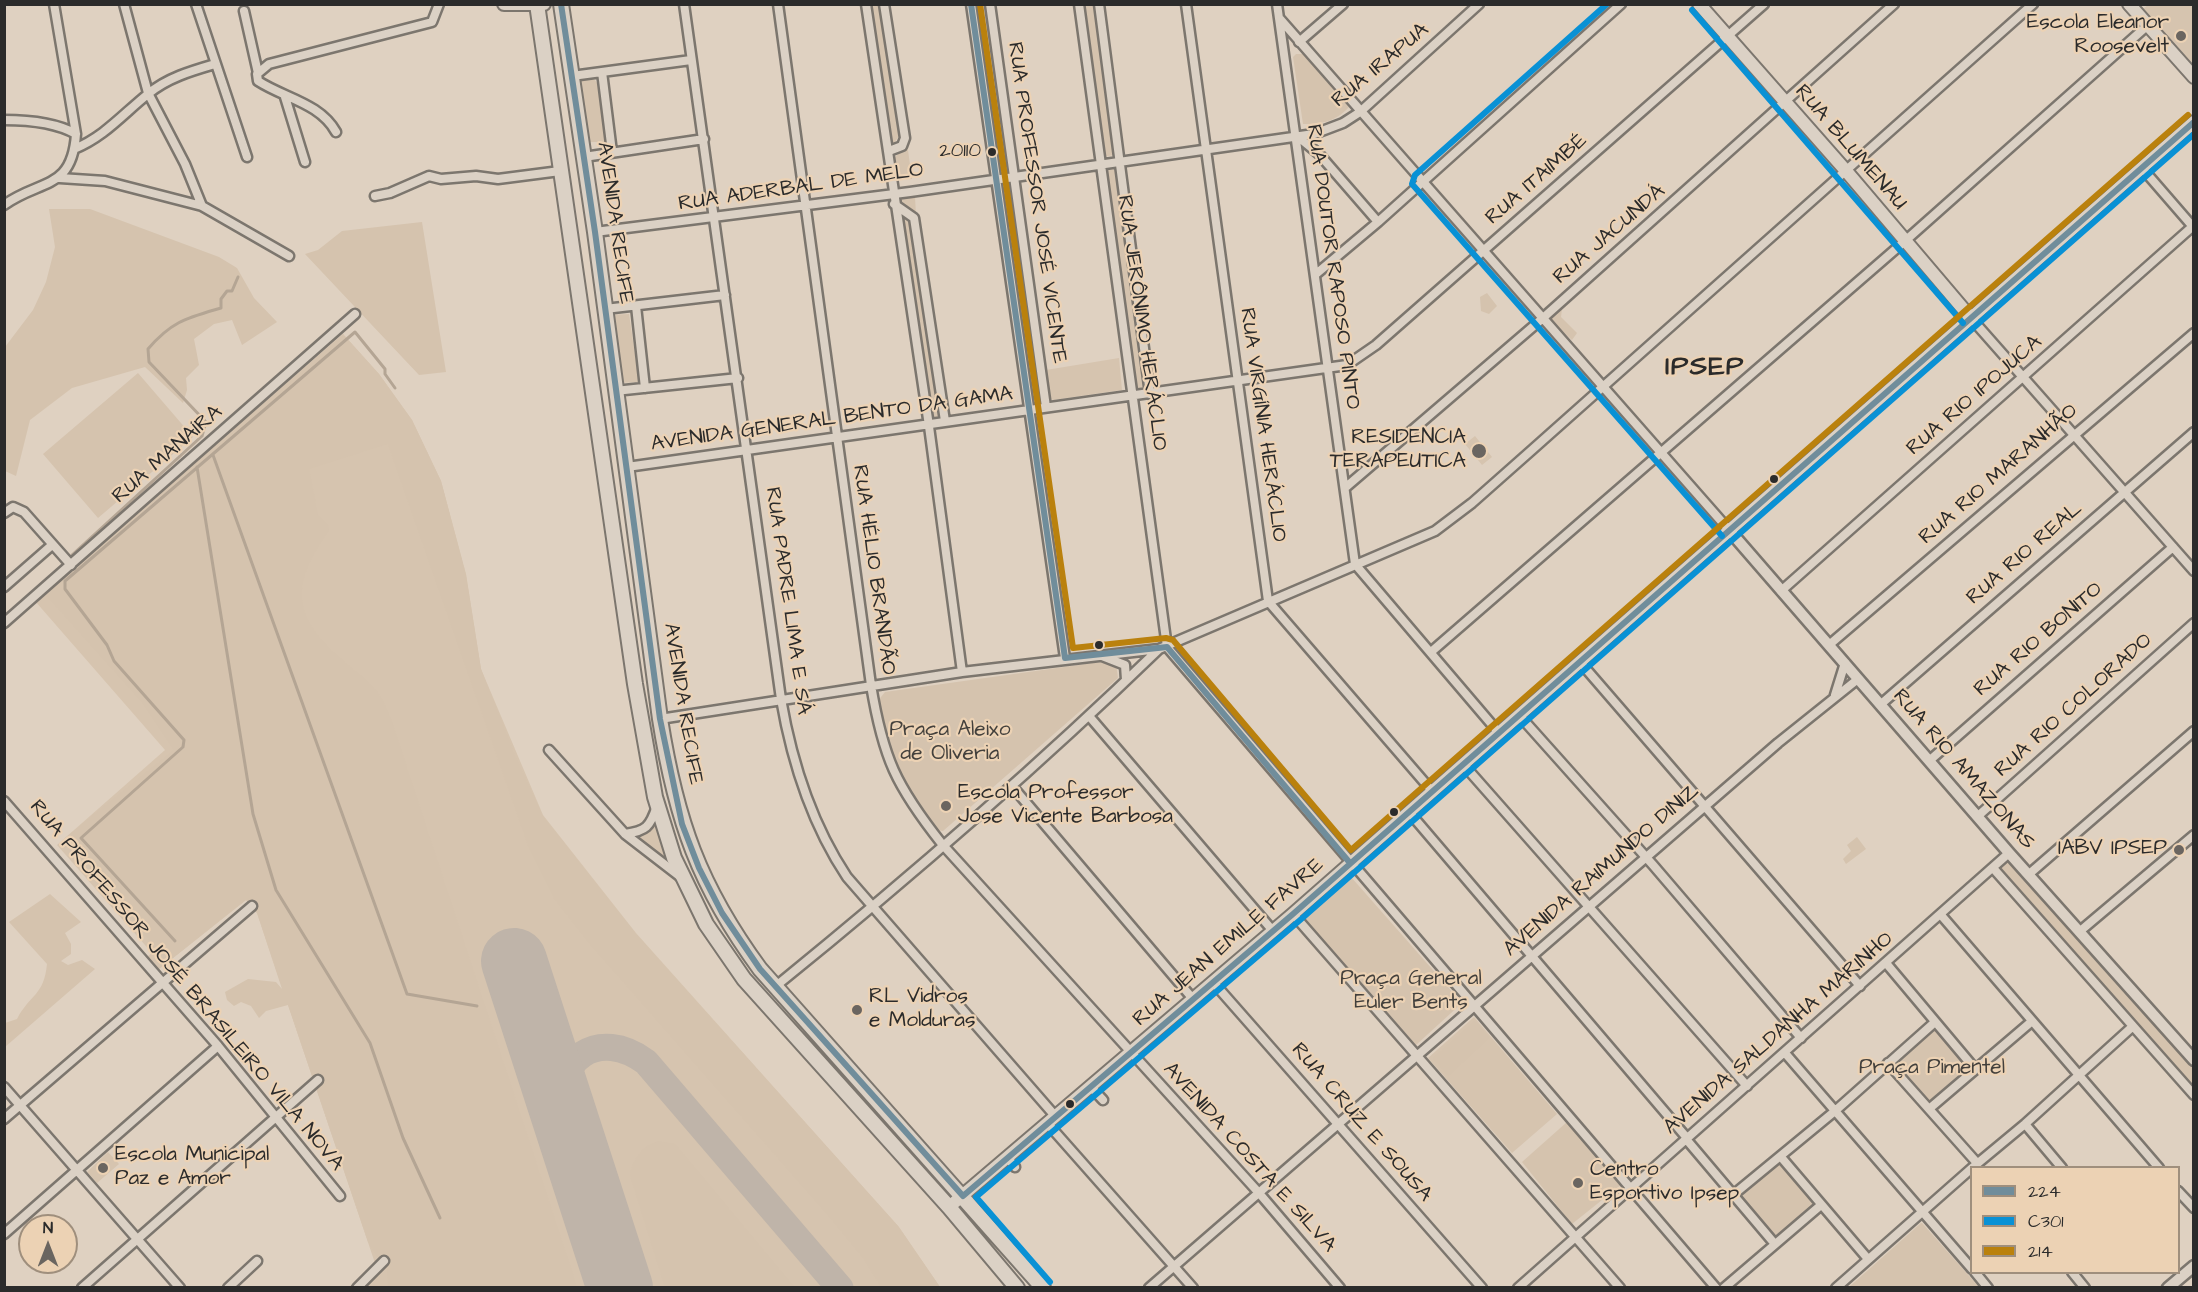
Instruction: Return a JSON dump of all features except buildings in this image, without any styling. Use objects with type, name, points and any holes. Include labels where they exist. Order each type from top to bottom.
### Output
[{"type":"main road","points":[[504,4],[539,5]]},
{"type":"main road","name":"AVENIDA RECIFE","points":[[561,4],[595,232],[660,718],[682,824],[699,868],[722,913],[746,949],[776,986],[1043,1287]]},
{"type":"main road","name":"RUA BLUMENAU","points":[[1699,4],[1847,172],[1905,241],[1933,279],[1970,317]]},
{"type":"main road","name":"AVENIDA RECIFE","points":[[539,5],[560,171],[629,643],[657,805],[670,847],[706,924],[744,979],[949,1207],[1017,1287]]},
{"type":"main road","points":[[2132,5],[2193,78]]},
{"type":"main road","name":"RUA JEAN EMILE FAVRE","points":[[949,1207],[1012,1162],[1052,1120],[1173,1019],[1213,982],[1254,951],[1273,931],[2193,122]]},
{"type":"street","points":[[4,205],[26,192],[49,185],[60,178],[74,149],[76,134],[54,4]]},
{"type":"street","points":[[124,4],[148,93],[185,164],[202,207]]},
{"type":"street","points":[[196,4],[247,157]]},
{"type":"street","points":[[258,73],[269,64],[432,22],[439,4]]},
{"type":"street","name":"RUA PADRE LIMA E SÁ","points":[[684,4],[781,699],[793,758],[808,804],[827,848],[872,908],[1193,1287]]},
{"type":"street","name":"RUA HÉLIO BRANDÃO","points":[[778,4],[871,685],[878,729],[892,772],[910,804],[942,844],[1131,1053]]},
{"type":"street","points":[[866,4],[889,151],[893,199],[928,424],[962,672]]},
{"type":"street","points":[[884,4],[905,138],[902,146],[889,151]]},
{"type":"street","name":"RUA PROFESSOR JOSÉ VICENTE","points":[[971,4],[1065,658]]},
{"type":"street","name":"RUA PROFESSOR JOSÉ VICENTE","points":[[990,4],[1046,407]]},
{"type":"street","name":"RUA JERÔNIMO HERÁCLIO","points":[[1079,4],[1102,166],[1163,648]]},
{"type":"street","name":"RUA JERÔNIMO HERÁCLIO","points":[[1099,4],[1150,394]]},
{"type":"street","name":"RUA VIRGÍNIA HERÁCLIO","points":[[1186,4],[1268,602]]},
{"type":"street","name":"RUA DOUTOR RAPOSO PINTO","points":[[1277,4],[1355,564]]},
{"type":"street","points":[[1299,42],[1343,4]]},
{"type":"street","points":[[1316,274],[1378,222],[1621,4]]},
{"type":"street","name":"RUA ITAIMBÉ","points":[[1328,370],[1347,366],[1360,357],[1728,38],[1764,4]]},
{"type":"street","name":"RUA JACUNDÁ","points":[[1346,487],[1543,318],[1894,4]]},
{"type":"street","points":[[776,986],[872,908],[942,844],[1012,786],[1163,648],[1435,531],[1454,518],[1847,172],[2033,4]]},
{"type":"street","name":"RUA IRAPUA","points":[[1297,136],[1314,134],[1343,123],[1360,112],[1478,5]]},
{"type":"street","points":[[244,11],[258,81],[285,97],[324,114],[336,132]]},
{"type":"street","points":[[1280,19],[1729,530]]},
{"type":"street","points":[[1431,652],[1905,241],[2148,25]]},
{"type":"street","points":[[572,76],[691,60]]},
{"type":"street","points":[[74,149],[106,132],[148,93],[186,72],[215,64]]},
{"type":"street","points":[[602,72],[612,152]]},
{"type":"street","points":[[285,97],[305,162]]},
{"type":"street","points":[[4,120],[55,125],[76,134]]},
{"type":"street","points":[[1297,136],[1319,154],[1378,222]]},
{"type":"street","name":"RUA ADERBAL DE MELO","points":[[595,232],[807,206],[893,199],[996,178],[1207,152],[1297,136]]},
{"type":"street","points":[[584,157],[704,139]]},
{"type":"street","points":[[2142,168],[2193,227]]},
{"type":"street","points":[[375,196],[390,193],[429,176],[441,179],[476,176],[498,179],[560,171]]},
{"type":"street","points":[[60,178],[105,181],[202,207],[289,256]]},
{"type":"street","points":[[893,199],[914,218],[945,421]]},
{"type":"street","name":"RUA RIO IPOJUCA","points":[[1781,591],[2193,227]]},
{"type":"street","points":[[605,309],[725,295]]},
{"type":"street","points":[[636,306],[645,388]]},
{"type":"street","name":"RUA MANAÍRA","points":[[4,623],[355,314]]},
{"type":"street","points":[[1970,317],[2025,376],[2193,571]]},
{"type":"street","name":"RUA RIO MARANHÃO","points":[[1829,645],[2193,333]]},
{"type":"street","name":"AVENIDA GENERAL BENTO DA GAMA","points":[[627,467],[748,452],[1046,407],[1328,370]]},
{"type":"street","points":[[615,391],[738,378]]},
{"type":"street","name":"RUA RIO REAL","points":[[1880,705],[2193,432]]},
{"type":"street","points":[[4,513],[13,507],[24,512],[71,565]]},
{"type":"street","name":"RUA RIO AMAZONAS","points":[[1729,530],[2028,875],[2193,1060]]},
{"type":"street","points":[[4,586],[52,545]]},
{"type":"street","name":"RUA RIO BONITO","points":[[1929,761],[2173,547]]},
{"type":"street","points":[[1355,564],[1499,733]]},
{"type":"street","points":[[1268,602],[1432,792]]},
{"type":"street","name":"RUA RIO COLORADO","points":[[1978,816],[2193,623]]},
{"type":"street","points":[[660,718],[962,672],[1163,648]]},
{"type":"street","points":[[1163,648],[1716,1287]]},
{"type":"street","points":[[1098,654],[1125,665],[1128,677],[1125,682]]},
{"type":"street","points":[[1580,662],[1860,986]]},
{"type":"street","points":[[1834,695],[1845,663]]},
{"type":"street","name":"AVENIDA RAIMUNDO DINIZ","points":[[1149,1287],[1259,1193],[1337,1122],[1834,695],[1858,679]]},
{"type":"street","points":[[1519,715],[1646,857],[1801,1038]]},
{"type":"street","points":[[1089,716],[1273,931]]},
{"type":"street","points":[[2028,875],[2193,731]]},
{"type":"street","points":[[549,750],[625,834],[683,879]]},
{"type":"street","points":[[1463,764],[1747,1086]]},
{"type":"street","points":[[1012,786],[1193,999]]},
{"type":"street","name":"RUA PROFESSOR JOSÉ BRASILEIRO VILA NOVA","points":[[4,801],[218,1046],[340,1196]]},
{"type":"street","points":[[625,834],[641,832],[649,827],[657,805]]},
{"type":"street","points":[[1409,812],[1774,1244]]},
{"type":"street","points":[[2079,932],[2193,835]]},
{"type":"street","name":"AVENIDA SALDANHA MARINHO","points":[[1518,1287],[1532,1270],[1575,1237],[2009,853]]},
{"type":"street","name":"RUA RIO AMAZONAS","points":[[1993,868],[2193,1095]]},
{"type":"street","points":[[4,1119],[252,906]]},
{"type":"street","points":[[1293,914],[1620,1287]]},
{"type":"street","points":[[1941,915],[2031,1022],[2158,1166]]},
{"type":"street","points":[[1886,963],[1975,1069]]},
{"type":"street","name":"RUA CRUZ E SOUSA","points":[[1213,982],[1482,1287]]},
{"type":"street","points":[[1733,1195],[1835,1111],[1935,1022]]},
{"type":"street","points":[[1929,1109],[2031,1022]]},
{"type":"street","points":[[1888,1063],[1929,1109],[1974,1166],[2025,1124],[2132,1027]]},
{"type":"street","points":[[4,1234],[218,1046]]},
{"type":"street","name":"AVENIDA COSTA E SILVA","points":[[1131,1053],[1259,1193],[1340,1287]]},
{"type":"street","points":[[1785,1053],[1970,1266]]},
{"type":"street","points":[[82,1287],[318,1080]]},
{"type":"street","points":[[4,1087],[180,1287]]},
{"type":"street","points":[[1091,1087],[1103,1100]]},
{"type":"street","points":[[2025,1124],[2061,1166]]},
{"type":"street","points":[[1781,1157],[1868,1259]]},
{"type":"street","points":[[1836,1287],[1970,1169]]},
{"type":"street","points":[[2180,1193],[2193,1208]]},
{"type":"street","points":[[1724,1287],[1821,1205]]},
{"type":"street","points":[[228,1287],[257,1261]]},
{"type":"street","points":[[357,1287],[384,1261]]},
{"type":"street","points":[[2168,1287],[2193,1266]]},
{"type":"street","points":[[1977,1274],[1988,1287]]},
{"type":"street","points":[[2074,1274],[2085,1287]]},
{"type":"shaded area","name":"Escola Eleanor Roosevelt","points":[[2148,5],[2193,5],[2193,64],[2143,9]]},
{"type":"shaded area","points":[[343,334],[379,374],[412,420],[441,481],[466,574],[481,669],[543,815],[636,933],[898,1226],[940,1287],[366,1287],[379,1275],[257,913],[246,900],[149,977],[138,964],[152,953],[57,845],[165,750],[35,601]]},
{"type":"shaded area","points":[[1119,358],[1122,390],[1053,400],[1049,398],[1046,370]]},
{"type":"shaded area","name":"RESIDENCIA TERAPEUTICA","points":[[1475,436],[1492,457],[1482,465],[1465,444]]},
{"type":"shaded area","points":[[1474,1017],[1557,1114],[1512,1153],[1428,1058]]},
{"type":"shaded area","name":"Escola Municipal Paz e Amor","points":[[108,1152],[119,1164],[97,1183],[87,1172]]},
{"type":"green space","points":[[867,5],[880,5],[899,136],[894,143],[890,141]]},
{"type":"green space","points":[[973,5],[986,5],[1010,164],[999,167]]},
{"type":"green space","points":[[1080,5],[1095,5],[1115,155],[1101,157]]},
{"type":"green space","points":[[1296,54],[1303,54],[1349,107],[1339,116],[1322,123],[1303,124],[1293,57]]},
{"type":"green space","points":[[592,77],[598,84],[605,142],[585,142],[579,80]]},
{"type":"green space","points":[[907,143],[912,179],[893,180],[892,161]]},
{"type":"green space","points":[[1116,169],[1149,391],[1135,394],[1105,171]]},
{"type":"green space","points":[[1011,186],[1039,396],[1032,397],[1000,188]]},
{"type":"green space","points":[[915,196],[916,216],[898,202],[899,197]]},
{"type":"green space","points":[[898,208],[913,219],[943,418],[930,420]]},
{"type":"green space","points":[[49,209],[90,209],[219,257],[237,268],[254,298],[277,322],[242,345],[232,320],[214,324],[194,339],[199,365],[186,378],[187,390],[183,403],[145,367],[72,388],[30,420],[16,476],[5,471],[5,347],[33,310],[46,282],[55,247]]},
{"type":"green space","points":[[422,222],[446,372],[419,375],[305,254],[318,250],[342,231]]},
{"type":"green space","points":[[1487,293],[1497,306],[1489,314],[1481,311],[1480,297]]},
{"type":"green space","points":[[1560,308],[1562,309],[1561,317],[1577,333],[1572,340],[1548,318]]},
{"type":"green space","points":[[629,314],[639,382],[618,383],[609,315]]},
{"type":"green space","points":[[343,334],[379,374],[412,420],[441,481],[466,575],[481,669],[515,756],[542,815],[636,934],[899,1227],[940,1287],[881,1287],[864,1259],[828,1215],[590,944],[553,897],[530,851],[388,444],[309,469],[318,515],[328,525],[329,530],[308,566],[303,582],[302,597],[305,612],[312,627],[324,642],[370,684],[384,703],[577,1287],[388,1287],[387,1270],[368,1242],[288,1005],[266,1011],[259,1018],[251,1006],[241,1002],[234,1006],[227,1000],[225,992],[248,979],[276,982],[282,989],[257,913],[246,900],[168,962],[65,838],[174,750],[142,702],[46,595]]},
{"type":"green space","points":[[138,373],[193,437],[98,518],[43,454]]},
{"type":"green space","name":"Praça Aleixo de Oliveria","points":[[1100,662],[1116,664],[1118,678],[943,831],[936,830],[895,772],[877,702],[885,692]]},
{"type":"green space","points":[[656,816],[676,871],[630,836],[647,831]]},
{"type":"green space","points":[[1857,837],[1866,849],[1846,864],[1843,859],[1851,851],[1847,845]]},
{"type":"green space","points":[[2010,859],[2193,1066],[2193,1088],[2000,869]]},
{"type":"green space","name":"Praça General Euler Bents","points":[[1351,877],[1462,1003],[1416,1045],[1303,917]]},
{"type":"green space","points":[[50,894],[81,922],[65,933],[71,944],[71,954],[61,961],[68,965],[82,960],[95,969],[5,1047],[5,1023],[17,1019],[40,989],[47,964],[9,922]]},
{"type":"green space","points":[[1475,1021],[1489,1038],[1448,1076],[1433,1058]]},
{"type":"green space","name":"Praça Pimentel","points":[[1935,1026],[1976,1076],[1931,1113],[1889,1066]]},
{"type":"green space","points":[[1567,1122],[1622,1184],[1572,1224],[1522,1162]]},
{"type":"green space","points":[[659,1141],[675,1144],[794,1287],[665,1287],[630,1175],[640,1153],[649,1145]]},
{"type":"green space","points":[[1780,1160],[1818,1205],[1773,1238],[1737,1197]]},
{"type":"green space","points":[[1921,1223],[1979,1287],[1849,1287]]},
{"type":"waterway","points":[[72,555],[202,436],[206,422],[149,362],[148,349],[173,326],[221,308],[221,299],[227,291],[232,291],[238,277]]},
{"type":"waterway","points":[[175,941],[81,838],[183,747],[184,740],[114,661],[107,645],[65,589],[65,581],[355,332],[385,369],[385,374],[395,388]]},
{"type":"waterway","points":[[213,455],[407,994],[477,1006]]},
{"type":"waterway","points":[[197,467],[253,814],[276,890],[370,1043],[403,1138],[440,1218]]},
{"type":"taxiway","points":[[564,1116],[562,1096],[565,1078],[572,1064],[583,1054],[596,1048],[612,1048],[628,1052],[646,1062],[840,1288]]},
{"type":"runway","points":[[514,961],[620,1288]]},
{"type":"transit line","name":"224","points":[[561,4],[595,232],[660,719],[682,824],[699,868],[722,913],[760,969],[963,1196],[1293,914],[2194,122]]},
{"type":"transit line","name":"224","points":[[971,4],[1065,658],[1167,647],[1350,863]]},
{"type":"transit line","name":"214","points":[[980,4],[1073,648],[1166,638],[1173,640],[1351,850],[2188,115]]},
{"type":"transit line","name":"C301","points":[[1607,4],[1415,175],[1412,184],[1722,536]]},
{"type":"transit line","name":"C301","points":[[1692,10],[1963,323]]},
{"type":"transit line","name":"C301","points":[[1050,1282],[976,1197],[1299,921],[2194,134]]},
{"type":"place","name":"Escola Eleanor Roosevelt","points":[[2181,36]]},
{"type":"place","name":"20110","points":[[992,152]]},
{"type":"place","name":"RESIDENCIA TERAPEUTICA","points":[[1479,451]]},
{"type":"place","name":"Escola Professor Jose Vicente Barbosa","points":[[946,806]]},
{"type":"place","name":"IABV IPSEP","points":[[2179,850]]},
{"type":"place","name":"RL Vidros e Molduras","points":[[857,1010]]},
{"type":"place","name":"Escola Municipal Paz e Amor","points":[[103,1168]]},
{"type":"place","name":"Centro Esportivo Ipsep","points":[[1578,1183]]},
{"type":"district","name":"IPSEP","points":[[1705,368]]}]
